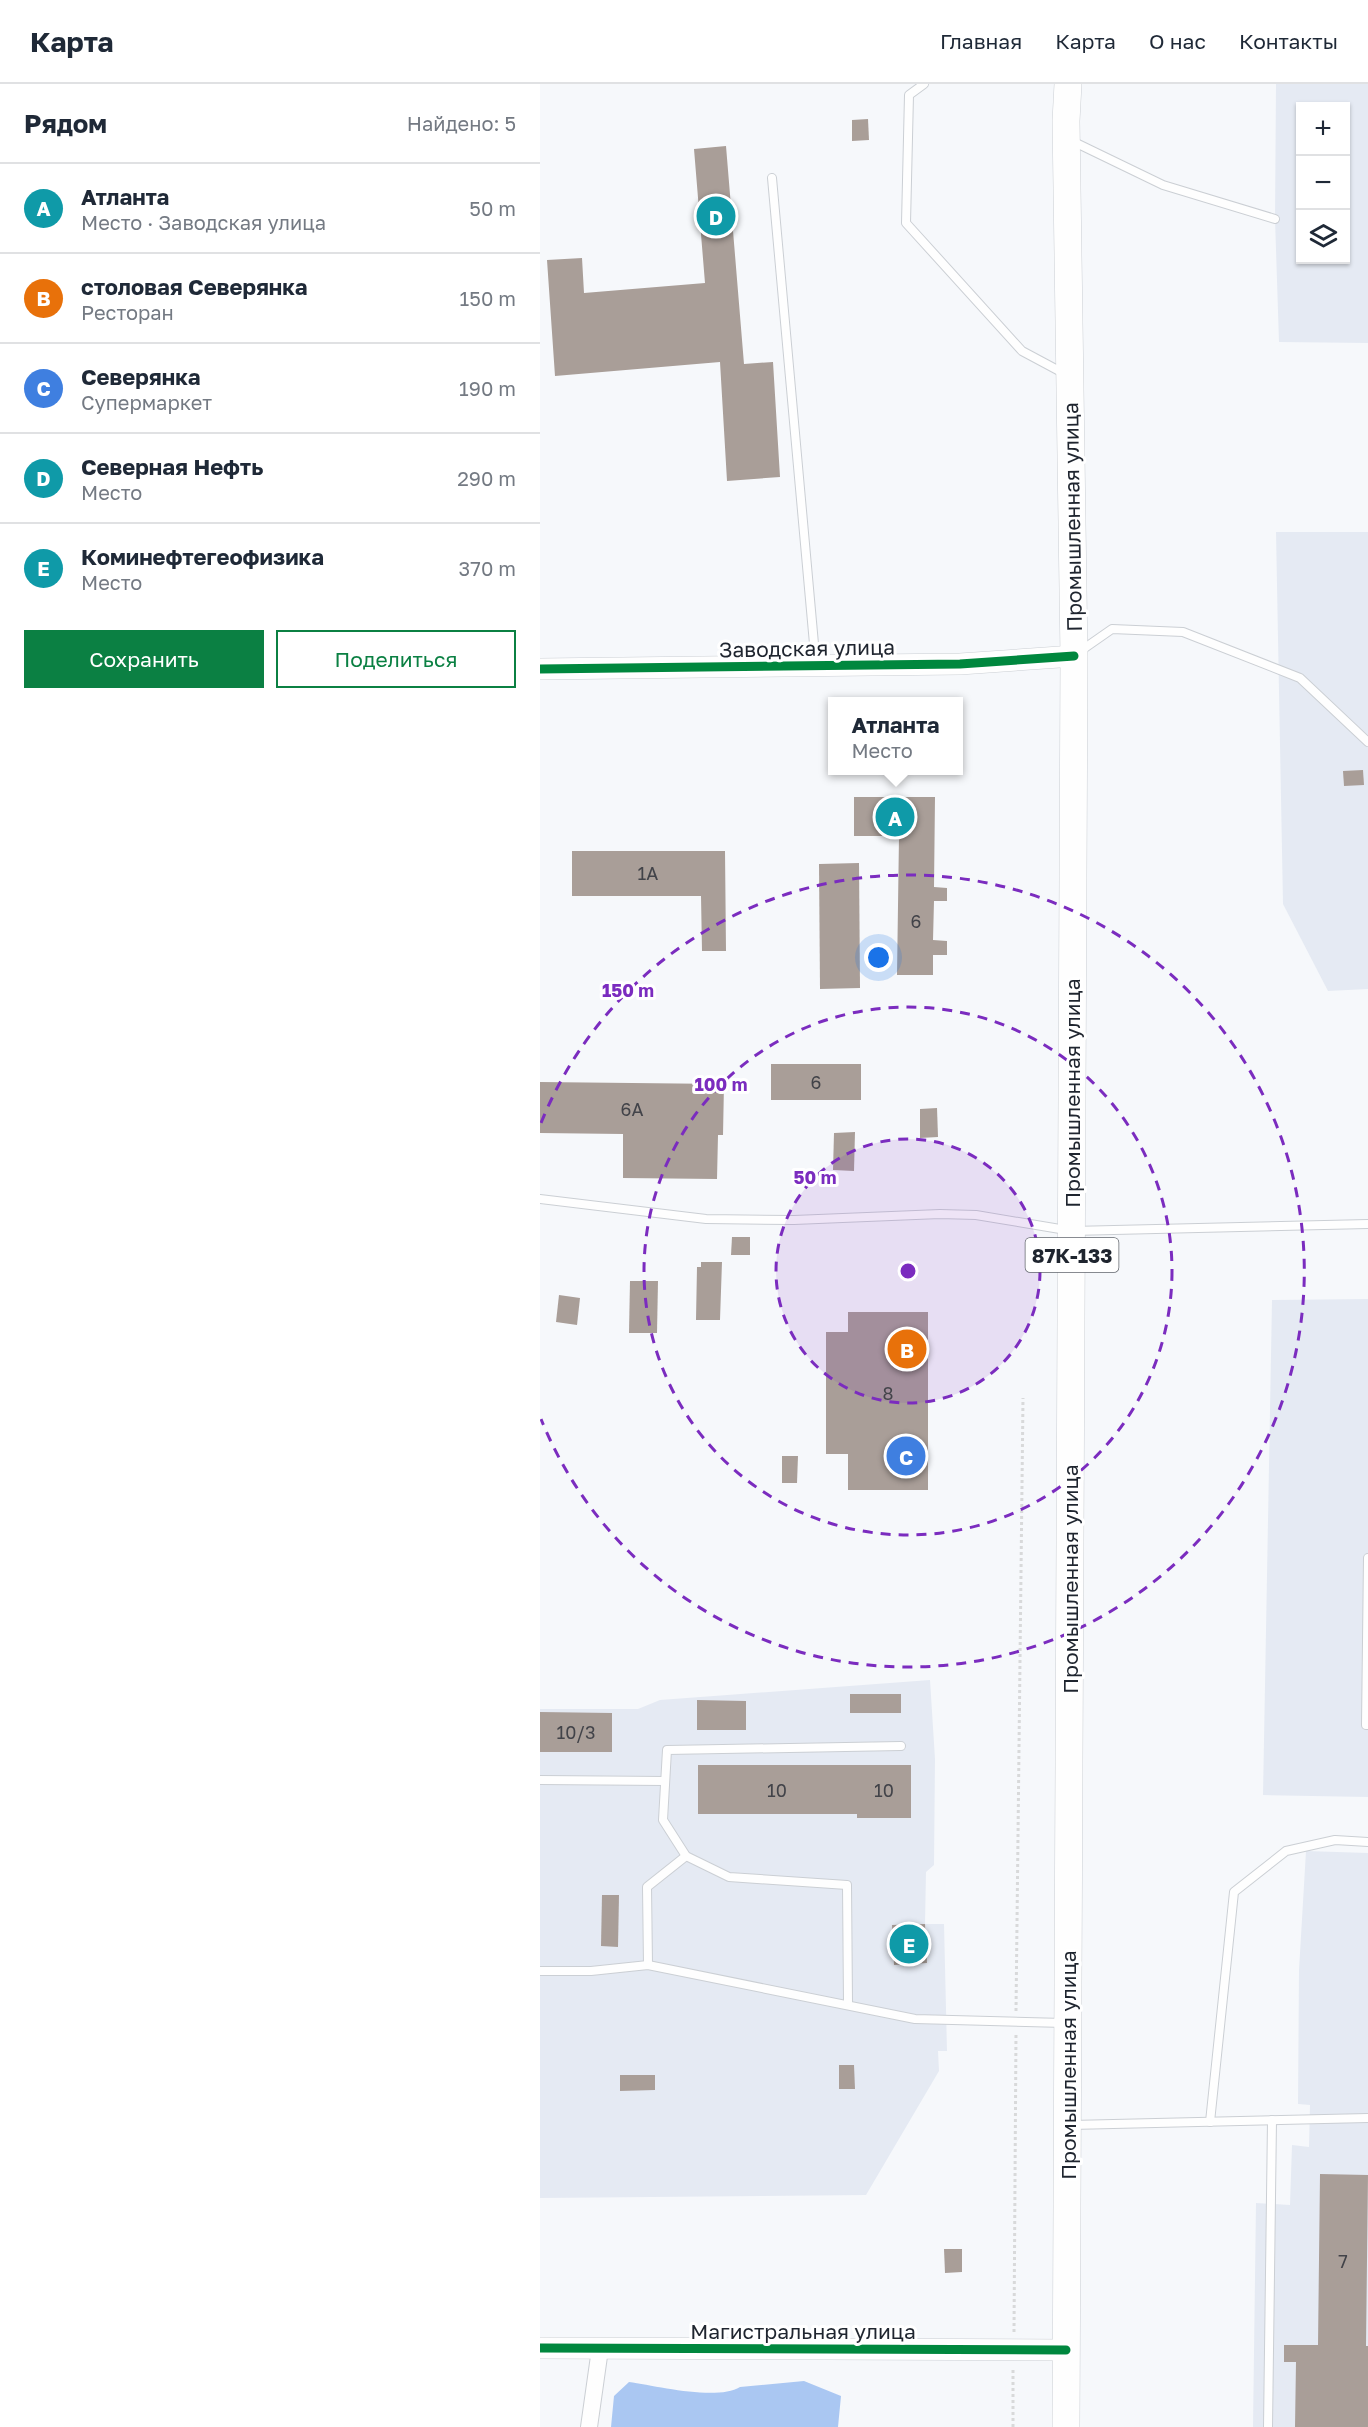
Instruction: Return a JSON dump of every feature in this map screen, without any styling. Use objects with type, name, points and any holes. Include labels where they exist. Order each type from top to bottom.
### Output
[{"type":"main road","name":"Промышленная улица","points":[[1066,2427],[1074,656],[1066,138],[1068,84]]},
{"type":"street","name":"Заводская улица","points":[[540,669],[960,664],[1074,656]]},
{"type":"street","name":"Магистральная улица","points":[[540,2348],[1066,2350]]},
{"type":"street","points":[[589,2427],[600,2349]]},
{"type":"lane","points":[[924,84],[909,94],[906,224],[1022,351],[1070,377]]},
{"type":"lane","points":[[1066,138],[1163,185],[1275,219]]},
{"type":"lane","points":[[772,178],[816,666]]},
{"type":"lane","points":[[1074,656],[1112,629],[1182,632],[1300,678],[1368,742]]},
{"type":"lane","points":[[540,1199],[706,1219],[794,1220],[940,1214],[976,1215],[1072,1231],[1368,1224]]},
{"type":"lane","points":[[1368,1558],[1365,1725],[1368,1725]]},
{"type":"lane","points":[[848,2003],[847,1885],[729,1878],[686,1856],[663,1820],[667,1750],[901,1746]]},
{"type":"lane","points":[[540,1780],[665,1781]]},
{"type":"lane","points":[[1210,2122],[1234,1892],[1286,1851],[1335,1840],[1368,1842]]},
{"type":"lane","points":[[648,1965],[647,1887],[686,1856]]},
{"type":"lane","points":[[540,1971],[591,1971],[648,1965],[848,2003],[915,2019],[1068,2023]]},
{"type":"lane","points":[[1067,2126],[1368,2118]]},
{"type":"lane","points":[[1268,2427],[1272,2120]]},
{"type":"path","points":[[1013,2427],[1023,1398]]},
{"type":"shaded area","points":[[1276,84],[1368,84],[1368,343],[1279,342],[1275,219]]},
{"type":"shaded area","points":[[1276,532],[1368,532],[1368,989],[1328,991],[1283,904]]},
{"type":"shaded area","points":[[1368,1299],[1368,1797],[1263,1795],[1272,1300]]},
{"type":"shaded area","points":[[930,1680],[935,1759],[934,1865],[926,1872],[925,1924],[944,1924],[947,2051],[938,2051],[939,2071],[866,2195],[540,2198],[540,1709],[638,1709],[660,1700]]},
{"type":"shaded area","points":[[1306,1851],[1368,1853],[1368,2427],[1253,2427],[1256,2203],[1290,2205],[1292,2145],[1309,2147],[1310,2105],[1298,2104],[1299,1970]]},
{"type":"water","points":[[804,2381],[841,2396],[838,2427],[611,2427],[614,2396],[629,2382],[702,2393],[717,2393],[740,2387]]},
{"type":"building","points":[[868,119],[869,140],[852,141],[852,120]]},
{"type":"building","points":[[726,146],[744,364],[773,362],[780,477],[727,481],[720,362],[555,376],[547,260],[582,258],[584,293],[705,283],[694,149]]},
{"type":"building","points":[[1363,770],[1364,785],[1344,786],[1343,771]]},
{"type":"building","points":[[854,797],[935,797],[934,887],[947,888],[947,901],[934,901],[933,940],[947,941],[947,955],[933,955],[933,975],[897,975],[899,836],[854,836]]},
{"type":"building","points":[[572,851],[725,851],[726,951],[702,951],[701,896],[572,896]]},
{"type":"building","points":[[859,863],[860,988],[820,989],[819,864]]},
{"type":"building","points":[[771,1064],[861,1064],[861,1100],[771,1100]]},
{"type":"building","points":[[540,1082],[724,1084],[723,1135],[718,1135],[717,1179],[623,1178],[623,1134],[540,1133]]},
{"type":"building","points":[[937,1108],[938,1137],[920,1138],[920,1109]]},
{"type":"building","points":[[855,1132],[854,1171],[833,1170],[834,1133]]},
{"type":"building","points":[[732,1237],[750,1237],[750,1255],[731,1255]]},
{"type":"building","points":[[701,1262],[722,1262],[720,1320],[696,1320],[697,1267],[701,1267]]},
{"type":"building","points":[[630,1281],[658,1281],[657,1333],[629,1333]]},
{"type":"building","points":[[559,1295],[580,1298],[577,1325],[556,1322]]},
{"type":"building","points":[[848,1312],[928,1312],[928,1490],[848,1490],[848,1454],[826,1454],[826,1332],[848,1332]]},
{"type":"building","points":[[782,1456],[798,1456],[797,1483],[782,1483]]},
{"type":"building","points":[[850,1694],[901,1694],[901,1713],[850,1713]]},
{"type":"building","points":[[697,1700],[746,1701],[746,1730],[697,1730]]},
{"type":"building","points":[[540,1712],[612,1713],[612,1752],[540,1752]]},
{"type":"building","points":[[698,1765],[911,1765],[911,1818],[857,1818],[857,1814],[698,1814]]},
{"type":"building","points":[[602,1895],[619,1895],[618,1947],[601,1946]]},
{"type":"building","points":[[925,1924],[927,1963],[894,1965],[892,1925]]},
{"type":"building","points":[[839,2065],[854,2065],[855,2089],[839,2089]]},
{"type":"building","points":[[620,2075],[655,2075],[655,2090],[620,2091]]},
{"type":"building","points":[[1320,2174],[1368,2175],[1366,2346],[1368,2346],[1368,2427],[1295,2427],[1296,2362],[1284,2362],[1284,2345],[1318,2345]]},
{"type":"building","points":[[944,2249],[962,2249],[962,2272],[945,2273]]},
{"type":"cycle path","points":[[540,669],[960,664],[1074,656]]},
{"type":"cycle path","points":[[540,2348],[1066,2350]]},
{"type":"place","name":"Северная Нефть","points":[[716,216]]},
{"type":"place","name":"Атланта","points":[[895,817]]},
{"type":"place","name":"столовая Северянка","points":[[907,1349]]},
{"type":"place","name":"Северянка","points":[[906,1456]]},
{"type":"place","name":"Коминефтегеофизика","points":[[909,1944]]}]
